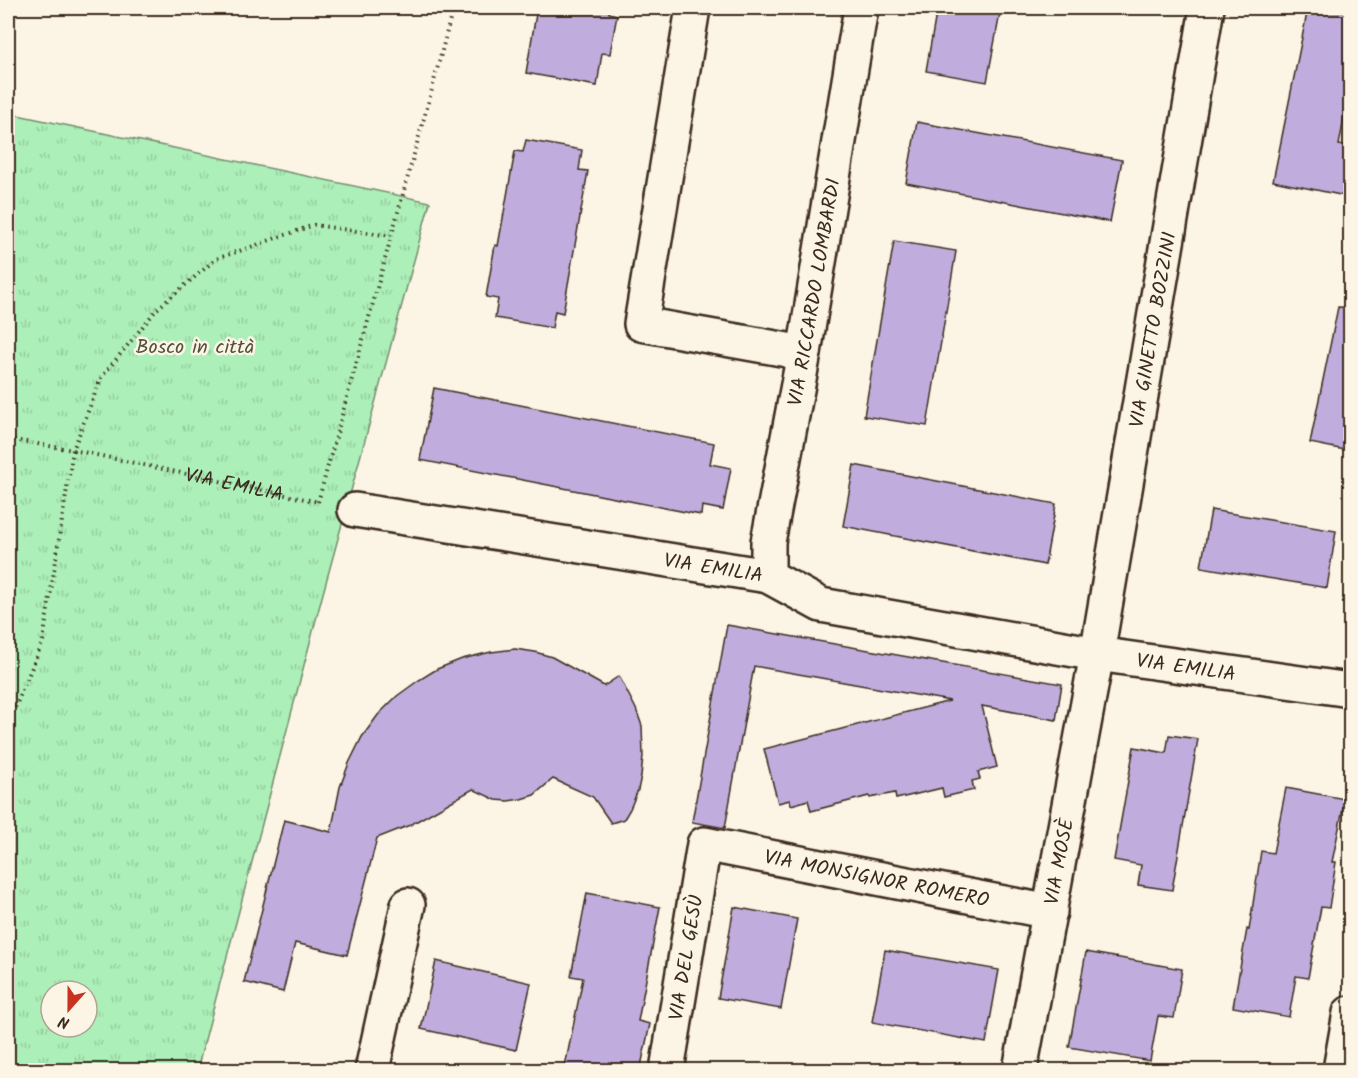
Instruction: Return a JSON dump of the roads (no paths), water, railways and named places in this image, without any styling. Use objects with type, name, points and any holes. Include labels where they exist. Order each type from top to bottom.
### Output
[{"type":"street","points":[[693,8],[641,324],[804,353]]},
{"type":"street","name":"VIA RICCARDO LOMBARDI","points":[[768,576],[768,542],[804,353],[861,8]]},
{"type":"street","name":"VIA GINETTO BOZZINI","points":[[1096,654],[1207,8]]},
{"type":"street","name":"VIA EMILIA","points":[[355,510],[768,576],[821,605],[1096,654],[1350,690]]},
{"type":"street","name":"VIA MOSÈ","points":[[1020,1071],[1096,654]]},
{"type":"street","name":"VIA MONSIGNOR ROMERO","points":[[704,844],[1050,912]]},
{"type":"street","name":"VIA DEL GESÙ","points":[[667,1071],[704,844]]},
{"type":"street","points":[[372,1071],[408,905]]},
{"type":"street","points":[[1340,1071],[1350,1013]]},
{"type":"park label","name":"Bosco in città","points":[[195,346]]}]
